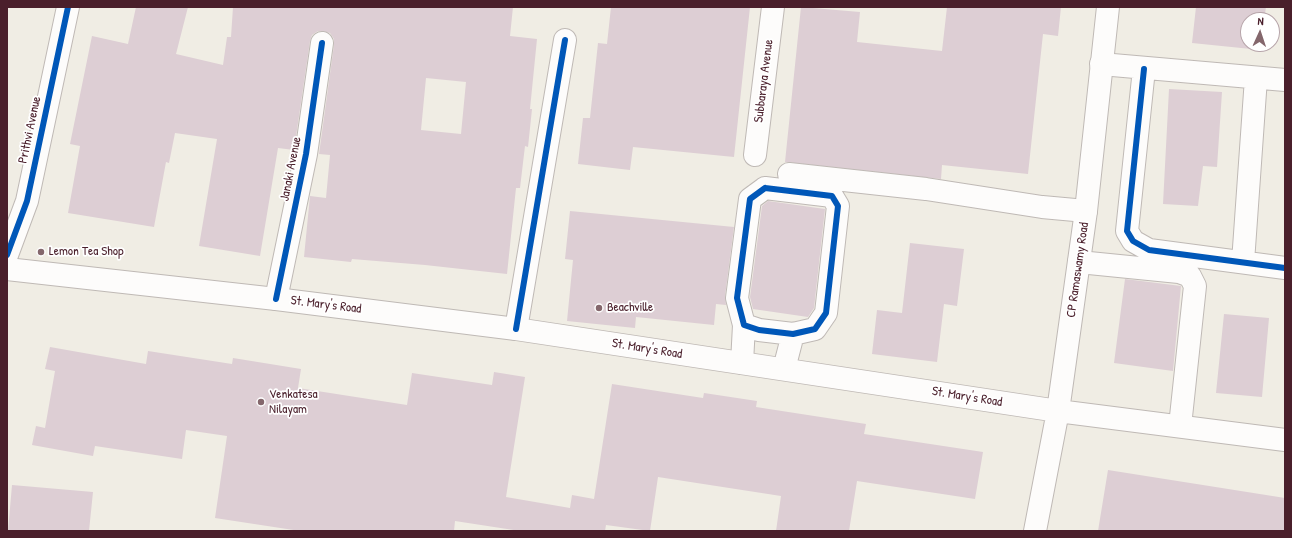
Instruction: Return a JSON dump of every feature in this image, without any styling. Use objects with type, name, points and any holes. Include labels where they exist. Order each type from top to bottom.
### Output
[{"type":"street","name":"Prithvi Avenue","points":[[7,255],[27,201],[68,7]]},
{"type":"street","name":"Subbaraya Avenue","points":[[755,155],[773,7]]},
{"type":"street","name":"CP Ramaswamy Road","points":[[1035,531],[1058,411],[1079,262],[1108,7]]},
{"type":"street","points":[[516,329],[565,40]]},
{"type":"street","name":"Janaki Avenue","points":[[276,299],[306,154],[322,42]]},
{"type":"street","points":[[1102,64],[1144,69],[1285,80]]},
{"type":"street","points":[[1144,69],[1127,231],[1133,241],[1148,250],[1285,268]]},
{"type":"street","points":[[1243,262],[1256,78]]},
{"type":"street","points":[[789,174],[926,189],[1042,207],[1086,211]]},
{"type":"street","points":[[742,363],[744,325],[737,298],[750,199],[765,188],[832,196],[838,206],[826,313],[815,329],[793,334],[758,330],[744,325]]},
{"type":"street","points":[[1079,262],[1179,272],[1190,276],[1195,286],[1180,426]]},
{"type":"street","name":"St. Mary's Road","points":[[7,270],[276,299],[516,329],[1058,411],[1285,440]]},
{"type":"street","points":[[784,369],[793,334]]},
{"type":"building","points":[[136,7],[188,7],[176,54],[223,65],[227,37],[231,37],[233,7],[513,7],[510,36],[537,39],[528,147],[525,146],[520,188],[516,188],[507,274],[425,265],[352,259],[351,262],[304,257],[310,196],[326,198],[330,155],[319,154],[334,45],[334,39],[330,33],[323,31],[318,31],[312,35],[310,41],[294,150],[278,148],[260,256],[199,246],[217,139],[175,133],[169,163],[166,162],[154,227],[68,213],[80,146],[70,144],[92,36],[128,44]],"holes":[[[426,78],[466,82],[461,134],[421,130]]]},
{"type":"building","points":[[611,7],[750,7],[734,157],[633,147],[630,170],[578,164],[583,118],[590,118],[598,43],[607,44]]},
{"type":"building","points":[[801,7],[860,12],[857,42],[942,51],[947,7],[1061,7],[1058,36],[1043,34],[1028,174],[942,165],[941,179],[785,162]]},
{"type":"building","points":[[1196,7],[1266,7],[1265,12],[1240,12],[1240,48],[1192,43]]},
{"type":"building","points":[[1169,89],[1222,92],[1217,167],[1203,166],[1198,206],[1163,204]]},
{"type":"building","points":[[768,201],[825,209],[814,308],[808,317],[753,309],[750,297],[762,206]]},
{"type":"building","points":[[570,211],[734,227],[725,296],[726,305],[716,304],[714,325],[636,317],[635,328],[567,321],[573,260],[565,259]]},
{"type":"building","points":[[910,243],[964,249],[957,306],[944,304],[937,362],[872,354],[877,310],[902,313]]},
{"type":"building","points":[[1125,279],[1181,286],[1173,371],[1114,363]]},
{"type":"building","points":[[1224,314],[1269,318],[1262,397],[1216,393]]},
{"type":"building","points":[[50,347],[146,364],[148,351],[232,364],[233,358],[301,369],[298,388],[407,405],[412,373],[492,385],[494,372],[525,377],[506,497],[570,508],[572,495],[594,499],[612,384],[703,398],[704,393],[757,401],[756,407],[866,424],[864,434],[983,452],[975,499],[857,481],[849,531],[776,531],[781,496],[658,477],[650,531],[606,525],[605,531],[520,531],[455,521],[454,531],[300,531],[215,518],[227,436],[186,430],[182,459],[95,446],[93,456],[32,445],[36,426],[45,428],[55,371],[45,369]]},
{"type":"building","points":[[1108,470],[1285,498],[1285,531],[1098,531]]},
{"type":"building","points":[[12,485],[93,492],[89,531],[8,531]]},
{"type":"cycle path","points":[[7,255],[27,201],[68,7]]},
{"type":"cycle path","points":[[516,329],[565,40]]},
{"type":"cycle path","points":[[276,299],[306,154],[322,43]]},
{"type":"cycle path","points":[[1144,69],[1127,231],[1133,241],[1149,250],[1285,268]]},
{"type":"cycle path","points":[[765,188],[832,196],[838,206],[826,313],[815,329],[793,334],[759,330],[744,325],[737,298],[750,199],[765,188]]},
{"type":"place","name":"Lemon Tea Shop","points":[[41,252]]},
{"type":"place","name":"Beachville","points":[[599,308]]},
{"type":"place","name":"Venkatesa Nilayam","points":[[261,402]]}]
